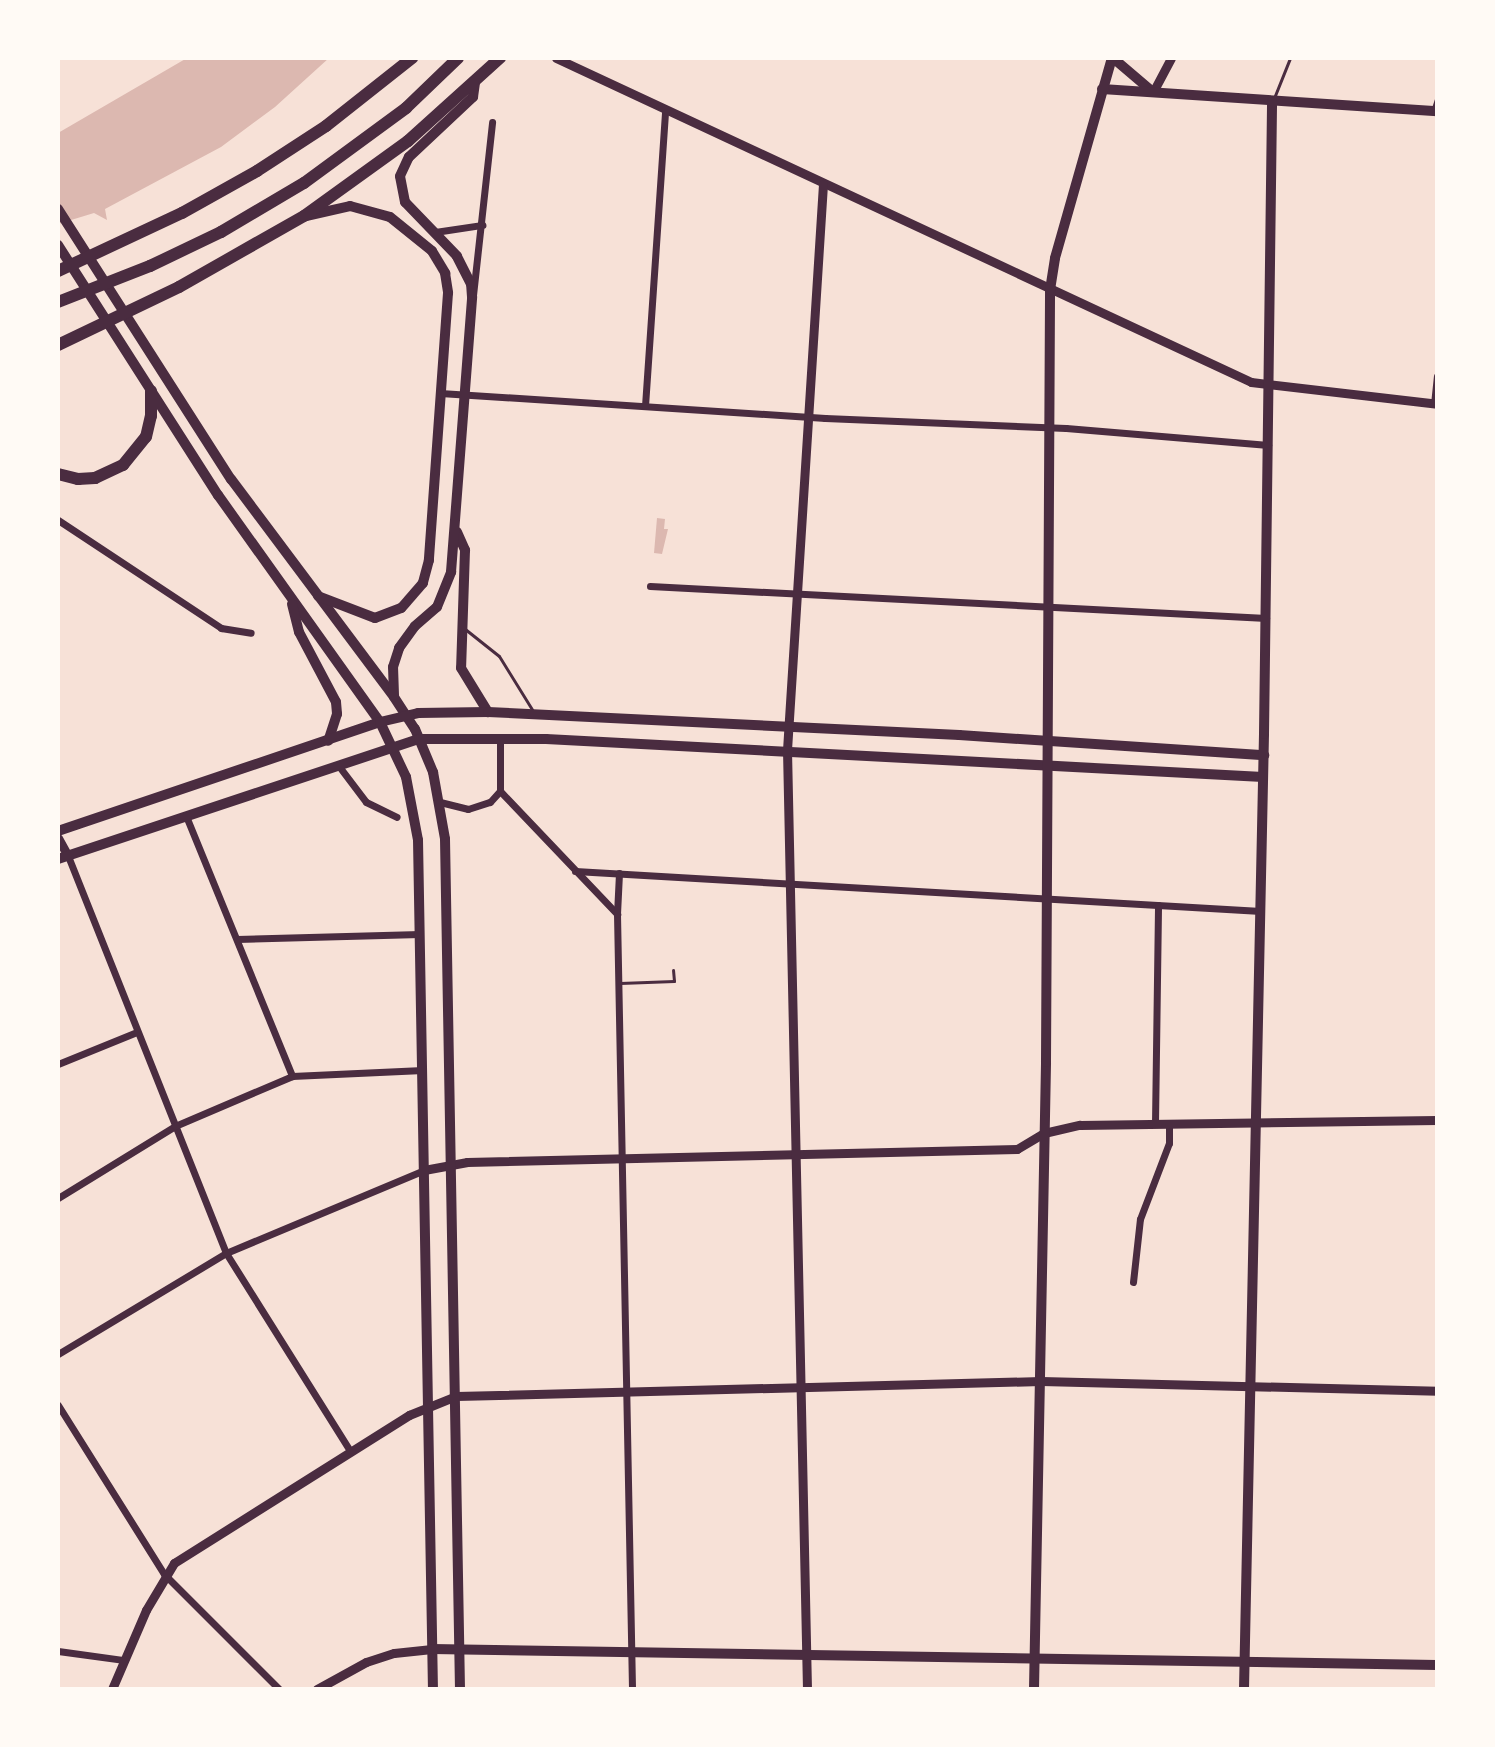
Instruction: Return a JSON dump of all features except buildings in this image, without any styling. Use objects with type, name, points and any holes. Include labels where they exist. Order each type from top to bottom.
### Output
[{"type":"highway","points":[[58,271],[182,213],[257,171],[326,126],[412,58]]},
{"type":"highway","points":[[58,302],[221,232],[304,183],[406,108],[458,58]]},
{"type":"highway","points":[[58,345],[179,287],[304,216],[408,141],[500,58]]},
{"type":"highway","points":[[58,310],[74,297]]},
{"type":"highway","points":[[58,352],[74,339]]},
{"type":"highway","points":[[58,474],[78,479],[95,478],[123,465],[146,437],[151,416],[151,391]]},
{"type":"main road","points":[[1034,1689],[1044,1133],[1050,290],[1055,258],[1112,58],[1153,92]]},
{"type":"main road","points":[[394,697],[395,657],[403,639],[429,616],[445,595],[457,530],[472,297],[461,263],[405,202],[400,176],[409,157],[473,97],[475,82]]},
{"type":"main road","points":[[1102,89],[1434,111]]},
{"type":"main road","points":[[1244,1689],[1264,755],[1272,102]]},
{"type":"main road","points":[[304,216],[344,206],[371,209],[394,219],[432,251],[447,285],[429,560],[423,583],[401,608],[375,618],[318,596]]},
{"type":"main road","points":[[58,209],[231,479],[394,697],[419,739],[440,802],[445,839],[460,1689]]},
{"type":"main road","points":[[58,245],[151,391],[290,598],[380,722],[394,747],[415,811],[423,1070],[433,1689]]},
{"type":"main road","points":[[457,530],[465,550],[461,668],[488,712]]},
{"type":"main road","points":[[290,598],[299,632],[336,702],[336,719],[328,741]]},
{"type":"main road","points":[[58,831],[405,715],[488,712],[1264,755]]},
{"type":"main road","points":[[63,857],[419,739],[500,737],[1263,777]]},
{"type":"main road","points":[[432,1649],[1437,1665]]},
{"type":"street","points":[[556,58],[1251,382],[1436,404],[1437,376]]},
{"type":"street","points":[[1153,92],[1171,58]]},
{"type":"street","points":[[645,406],[665,111]]},
{"type":"street","points":[[472,297],[477,285],[492,122]]},
{"type":"street","points":[[807,1689],[787,727],[823,184]]},
{"type":"street","points":[[435,232],[482,225]]},
{"type":"street","points":[[440,393],[808,417],[1049,428],[1268,445]]},
{"type":"street","points":[[58,520],[221,628],[251,633]]},
{"type":"street","points":[[650,586],[1266,618]]},
{"type":"street","points":[[440,802],[476,809],[490,802],[500,791],[500,737]]},
{"type":"street","points":[[338,765],[366,802],[397,817]]},
{"type":"street","points":[[500,791],[617,914]]},
{"type":"street","points":[[186,816],[292,1076]]},
{"type":"street","points":[[58,838],[63,857],[226,1253],[351,1452]]},
{"type":"street","points":[[575,871],[789,886],[1261,911]]},
{"type":"street","points":[[619,873],[618,983],[632,1689]]},
{"type":"street","points":[[1155,1123],[1158,905]]},
{"type":"street","points":[[237,939],[420,934]]},
{"type":"street","points":[[58,1064],[137,1032]]},
{"type":"street","points":[[58,1198],[175,1126],[292,1076],[423,1070]]},
{"type":"street","points":[[58,1354],[226,1253],[424,1170],[452,1163],[795,1157],[1017,1149],[1044,1133],[1080,1125],[1437,1120]]},
{"type":"street","points":[[1133,1282],[1140,1219],[1169,1143],[1169,1123]]},
{"type":"street","points":[[112,1689],[164,1574],[174,1563],[409,1415],[456,1396],[1041,1381],[1437,1391]]},
{"type":"street","points":[[58,1405],[164,1574],[279,1689]]},
{"type":"street","points":[[317,1689],[366,1662],[394,1653],[432,1649]]},
{"type":"street","points":[[58,1651],[124,1660]]},
{"type":"lane","points":[[1272,102],[1290,58]]},
{"type":"lane","points":[[1434,111],[1437,96]]},
{"type":"lane","points":[[461,625],[499,656],[535,715]]},
{"type":"lane","points":[[618,983],[674,981],[673,970]]},
{"type":"shaded area","points":[[187,58],[329,58],[275,107],[221,147],[105,209],[107,220],[94,213],[58,224],[58,133]]},
{"type":"shaded area","points":[[657,518],[665,519],[664,529],[668,529],[662,554],[654,553]]}]
